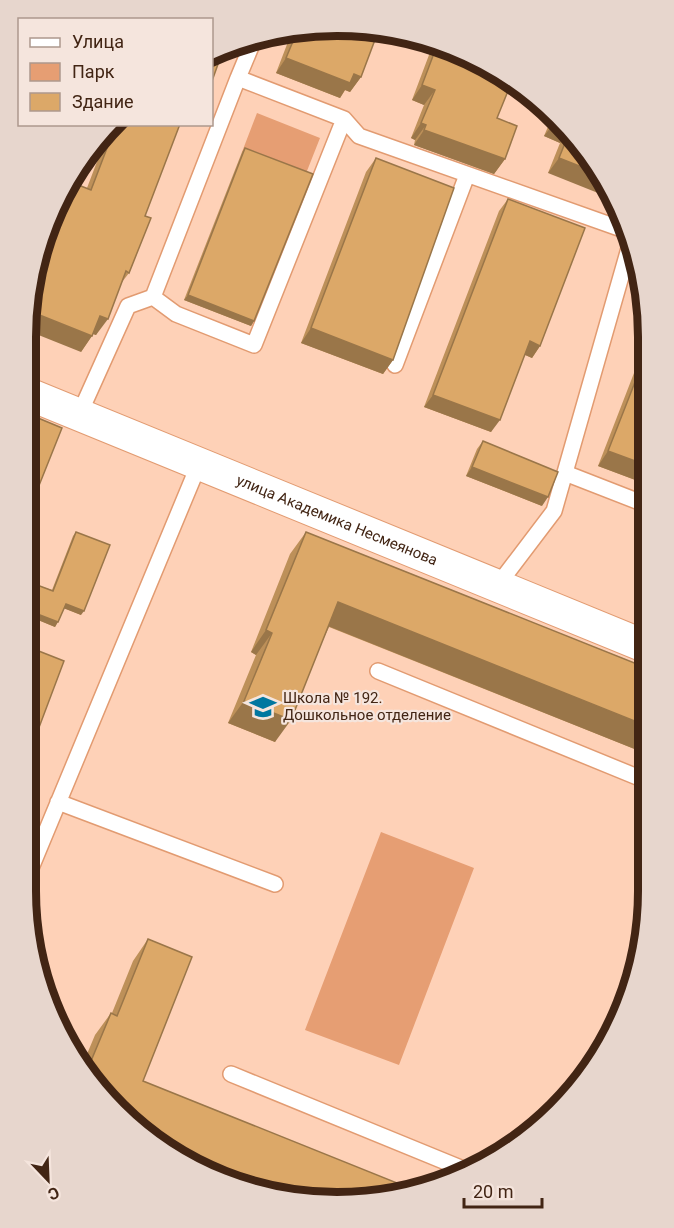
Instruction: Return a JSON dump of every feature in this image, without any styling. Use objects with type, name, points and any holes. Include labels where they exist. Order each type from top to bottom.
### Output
[{"type":"street","name":"улица Академика Несмеянова","points":[[36,397],[638,643]]},
{"type":"lane","points":[[79,415],[128,306],[153,297],[250,49]]},
{"type":"lane","points":[[238,78],[344,119],[359,136],[617,228]]},
{"type":"lane","points":[[153,297],[176,314],[254,345],[344,119]]},
{"type":"lane","points":[[394,365],[467,175]]},
{"type":"lane","points":[[497,586],[554,511],[627,256]]},
{"type":"lane","points":[[36,856],[199,464]]},
{"type":"lane","points":[[565,473],[638,502]]},
{"type":"lane","points":[[378,671],[638,777]]},
{"type":"lane","points":[[58,802],[275,884]]},
{"type":"lane","points":[[231,1074],[457,1167]]},
{"type":"green space","points":[[257,113],[320,138],[305,176],[242,152]]},
{"type":"green space","points":[[381,832],[474,868],[399,1065],[305,1030]]},
{"type":"building","points":[[337,36],[375,39],[361,77],[354,74],[350,83],[286,58],[294,40]]},
{"type":"building","points":[[434,52],[488,76],[508,90],[497,118],[517,126],[505,159],[424,130],[426,125],[421,123],[435,90],[422,85]]},
{"type":"building","points":[[219,60],[213,78],[213,63]]},
{"type":"building","points":[[122,126],[179,126],[145,216],[151,218],[129,273],[126,271],[108,319],[100,316],[92,336],[37,314],[46,259],[59,222],[77,185],[91,190],[110,140]]},
{"type":"building","points":[[565,142],[586,169],[559,158]]},
{"type":"building","points":[[245,148],[313,174],[254,321],[188,295]]},
{"type":"building","points":[[376,158],[454,188],[393,360],[311,328]]},
{"type":"building","points":[[508,199],[585,228],[540,346],[530,341],[500,420],[433,395]]},
{"type":"building","points":[[638,374],[638,462],[608,451]]},
{"type":"building","points":[[36,417],[62,428],[36,493]]},
{"type":"building","points":[[483,441],[558,472],[548,497],[472,467]]},
{"type":"building","points":[[76,532],[110,545],[84,611],[66,604],[58,622],[36,613],[37,585],[53,591]]},
{"type":"building","points":[[306,532],[638,664],[638,722],[338,602],[291,720],[244,701],[272,633],[266,630]]},
{"type":"building","points":[[36,650],[64,661],[36,735]]},
{"type":"building","points":[[148,939],[192,957],[143,1081],[402,1185],[337,1192],[278,1186],[240,1176],[186,1152],[154,1130],[124,1104],[90,1063],[111,1013],[117,1016]]},
{"type":"place","name":"Школа № 192. Дошкольное отделение","points":[[263,707]]}]
